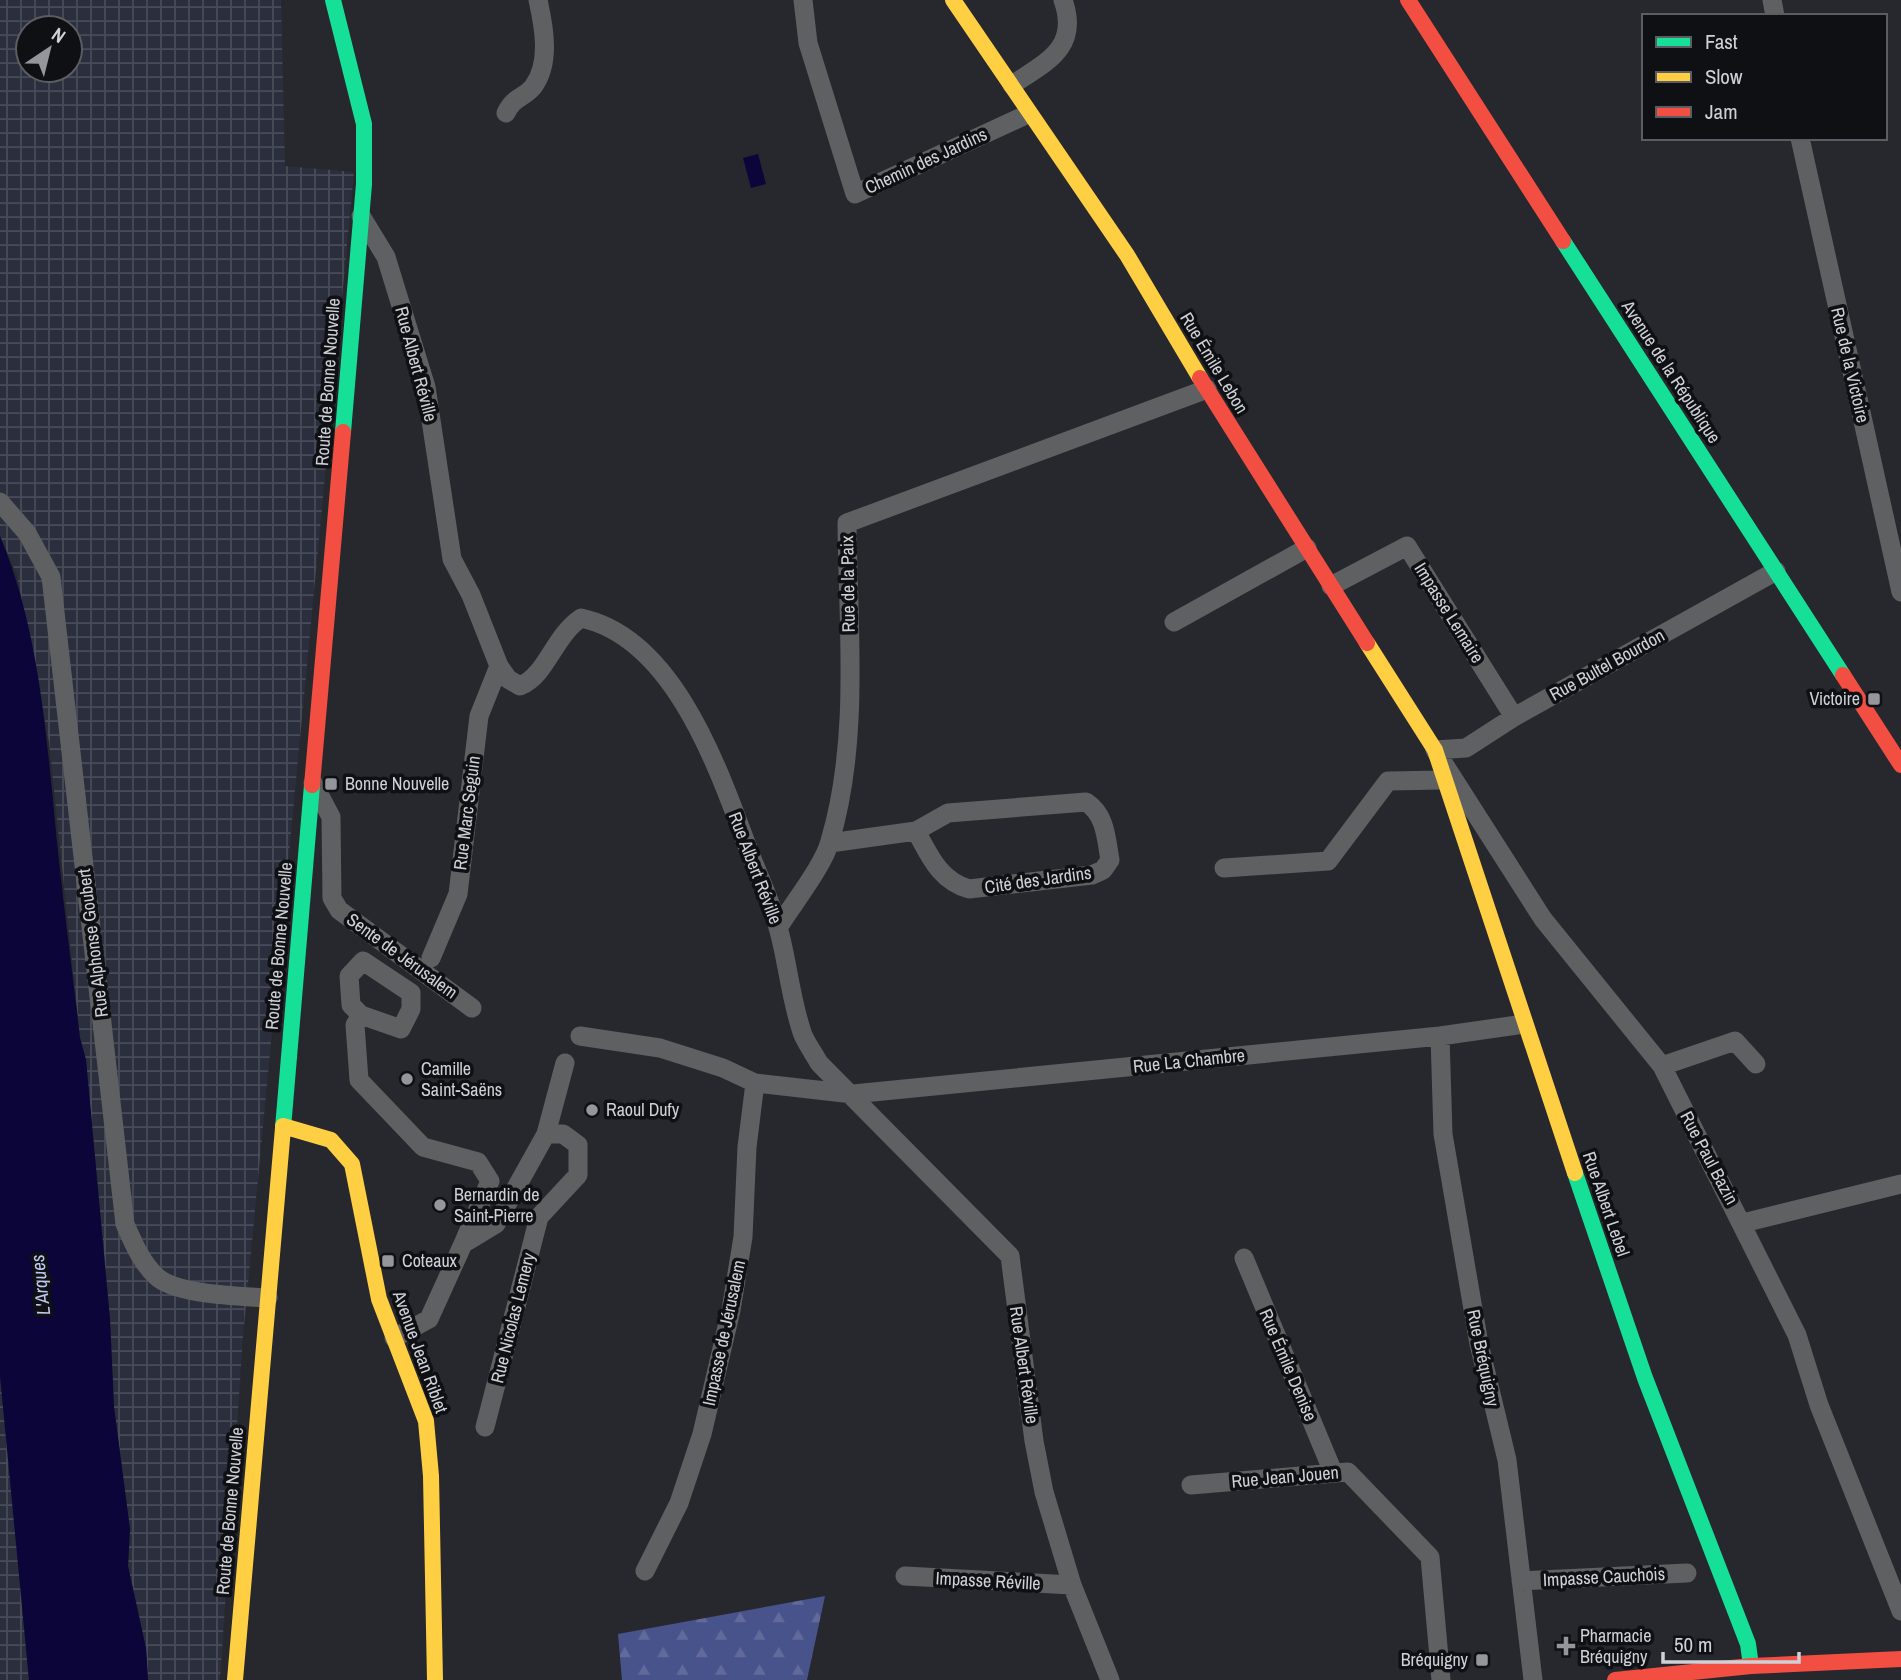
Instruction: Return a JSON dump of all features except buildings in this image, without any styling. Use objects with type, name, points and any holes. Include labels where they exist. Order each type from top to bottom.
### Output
[{"type":"street","name":"Route de Bonne Nouvelle","points":[[235,1680],[361,216],[364,124],[333,0]]},
{"type":"street","points":[[506,114],[512,101],[532,88],[543,63],[544,27],[538,0]]},
{"type":"street","name":"Chemin des Jardins","points":[[803,0],[808,43],[855,194],[1028,114]]},
{"type":"street","name":"Rue Émile Lebon","points":[[953,0],[1012,85],[1028,114],[1127,255],[1207,388],[1436,750]]},
{"type":"street","points":[[1012,85],[1055,55],[1065,41],[1069,22],[1063,0]]},
{"type":"street","name":"Avenue de la République","points":[[1408,0],[1901,765]]},
{"type":"street","name":"Rue de la Victoire","points":[[1800,140],[1901,592]]},
{"type":"street","name":"Rue Albert Réville","points":[[361,216],[386,257],[426,387],[452,559],[471,595],[499,666],[508,679],[520,686],[531,681],[565,629],[581,618],[598,622],[632,640],[662,672],[686,709],[726,791],[778,928],[803,1035],[819,1063],[853,1094],[1010,1256],[1034,1441],[1044,1492],[1072,1585],[1110,1680]]},
{"type":"street","name":"Rue de la Paix","points":[[778,928],[830,844],[846,754],[849,718],[847,523],[1207,388]]},
{"type":"street","name":"Rue Alphonse Goubert","points":[[0,502],[27,533],[51,578],[125,1224],[139,1254],[157,1279],[199,1293],[268,1298]]},
{"type":"street","name":"Impasse Lemaire","points":[[1331,586],[1407,546],[1514,717]]},
{"type":"street","points":[[1174,622],[1307,548]]},
{"type":"street","name":"Rue Bultel Bourdon","points":[[1436,750],[1466,748],[1514,717],[1776,571]]},
{"type":"street","name":"Rue Marc Seguin","points":[[431,958],[458,894],[479,716],[499,666]]},
{"type":"street","name":"Rue Albert Lebel","points":[[1436,750],[1443,780],[1524,1024],[1645,1378],[1748,1644],[1751,1666]]},
{"type":"street","name":"Rue Paul Bazin","points":[[1436,750],[1543,919],[1662,1066],[1744,1223],[1797,1335],[1819,1405],[1901,1611]]},
{"type":"street","points":[[1224,868],[1328,861],[1388,781],[1443,780]]},
{"type":"street","name":"Sente de Jérusalem","points":[[312,782],[331,817],[332,898],[339,910],[472,1008]]},
{"type":"street","name":"Cité des Jardins","points":[[830,844],[916,831],[947,813],[1086,802],[1094,807],[1103,820],[1110,860],[1103,870],[1092,875],[968,889],[956,885],[937,869],[916,831]]},
{"type":"street","points":[[361,1015],[355,1025],[359,1080],[423,1147],[478,1162],[490,1181],[429,1319],[394,1338]]},
{"type":"street","name":"Rue La Chambre","points":[[853,1094],[1440,1035],[1524,1024]]},
{"type":"street","name":"Rue Bréquigny","points":[[1440,1035],[1443,1134],[1479,1344],[1507,1460],[1534,1680]]},
{"type":"street","points":[[580,1036],[660,1048],[723,1068],[755,1083],[853,1094]]},
{"type":"street","points":[[1662,1066],[1735,1041],[1756,1064]]},
{"type":"street","points":[[463,1244],[496,1224],[545,1134],[565,1063]]},
{"type":"street","name":"Impasse de Jérusalem","points":[[645,1571],[679,1503],[702,1434],[731,1310],[743,1237],[747,1147],[755,1083]]},
{"type":"street","name":"Avenue Jean Riblet","points":[[283,1126],[331,1140],[352,1164],[376,1289],[426,1421],[431,1476],[435,1680]]},
{"type":"street","name":"Rue Nicolas Lemery","points":[[485,1427],[539,1217],[578,1175],[578,1145],[563,1134],[545,1134]]},
{"type":"street","points":[[1744,1223],[1901,1184]]},
{"type":"street","name":"Rue Émile Denise","points":[[1244,1258],[1333,1472]]},
{"type":"street","name":"Rue Jean Jouen","points":[[1191,1485],[1348,1472],[1430,1557],[1441,1680]]},
{"type":"street","name":"Impasse Cauchois","points":[[1521,1581],[1687,1573]]},
{"type":"street","name":"Impasse Réville","points":[[905,1576],[1072,1585]]},
{"type":"street","points":[[1615,1680],[1751,1666],[1770,1673],[1901,1659]]},
{"type":"shaded area","points":[[0,0],[281,0],[285,166],[354,172],[243,1336],[220,1680],[148,1680],[146,1648],[128,1566],[130,1529],[114,1407],[110,1319],[86,1060],[80,1038],[49,742],[17,575],[0,536]]},
{"type":"shaded area","points":[[0,1376],[20,1565],[29,1680],[0,1680]]},
{"type":"green space","points":[[825,1596],[807,1680],[622,1680],[618,1634]]},
{"type":"water","points":[[758,154],[766,184],[751,188],[743,158]]},
{"type":"water","name":"L'Arques","points":[[0,536],[22,600],[30,633],[46,733],[80,1038],[86,1060],[110,1319],[114,1407],[130,1529],[128,1566],[146,1648],[148,1680],[29,1680],[0,1376]]},
{"type":"traffic: fast","points":[[333,0],[364,124],[364,184],[343,432]]},
{"type":"traffic: fast","points":[[1563,241],[1843,675]]},
{"type":"traffic: fast","points":[[283,1128],[312,785]]},
{"type":"traffic: fast","points":[[1575,1173],[1645,1378],[1748,1644],[1751,1666]]},
{"type":"traffic: slow","points":[[953,0],[1127,255],[1200,378]]},
{"type":"traffic: slow","points":[[1367,643],[1435,750],[1575,1173]]},
{"type":"traffic: slow","points":[[283,1126],[331,1140],[352,1164],[379,1299],[426,1421],[431,1476],[435,1680]]},
{"type":"traffic: slow","points":[[235,1680],[283,1128]]},
{"type":"traffic: jam","points":[[1408,0],[1563,241]]},
{"type":"traffic: jam","points":[[1200,378],[1367,643]]},
{"type":"traffic: jam","points":[[312,785],[343,432]]},
{"type":"traffic: jam","points":[[1843,675],[1901,765]]},
{"type":"traffic: jam","points":[[1615,1680],[1751,1666],[1901,1659]]},
{"type":"place","name":"Victoire","points":[[1874,699]]},
{"type":"place","name":"Bonne Nouvelle","points":[[331,784]]},
{"type":"place","name":"Camille Saint-Saëns","points":[[407,1079]]},
{"type":"place","name":"Raoul Dufy","points":[[592,1110]]},
{"type":"place","name":"Bernardin de Saint-Pierre","points":[[440,1205]]},
{"type":"place","name":"Coteaux","points":[[388,1261]]},
{"type":"place","name":"Pharmacie Bréquigny","points":[[1566,1646]]},
{"type":"place","name":"Bréquigny","points":[[1482,1660]]}]
